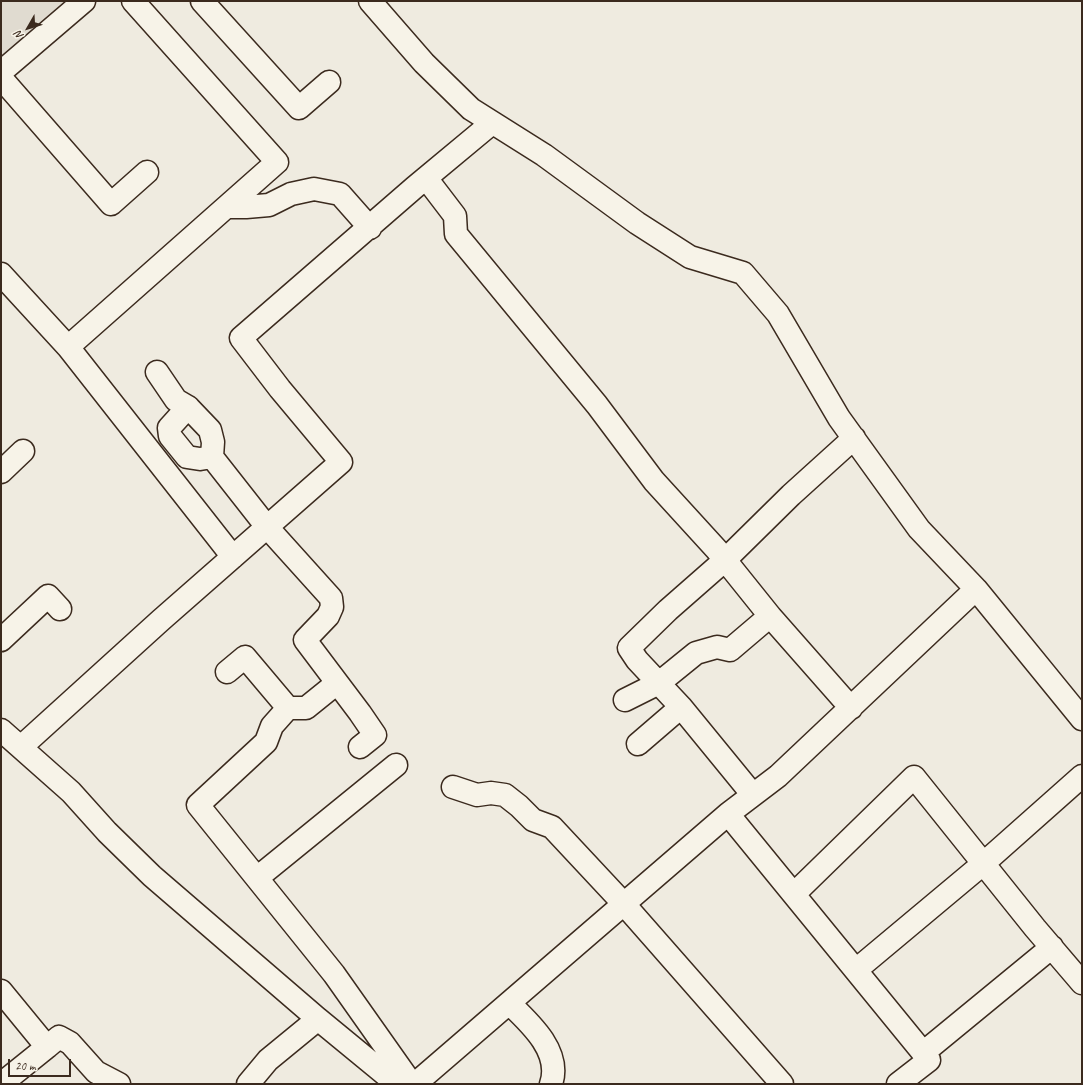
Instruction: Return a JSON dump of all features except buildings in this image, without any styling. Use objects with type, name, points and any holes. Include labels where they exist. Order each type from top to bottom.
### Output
[{"type":"street","points":[[1,72],[84,1]]},
{"type":"street","points":[[68,347],[277,162],[134,1]]},
{"type":"street","points":[[202,1],[299,108],[329,82]]},
{"type":"street","points":[[370,1],[424,63],[471,109],[544,155],[637,224],[690,256],[743,273],[778,314],[839,418],[919,529],[976,589],[1082,718]]},
{"type":"street","points":[[1,78],[110,204],[147,172]]},
{"type":"street","points":[[397,1084],[318,1019],[152,876],[107,832],[70,792],[8,738],[233,557],[341,462],[280,389],[241,338],[492,123]]},
{"type":"street","points":[[426,178],[456,216],[456,234],[597,405],[654,481],[725,560],[770,616],[851,708]]},
{"type":"street","points":[[227,207],[269,205],[291,194],[314,189],[340,194],[370,228]]},
{"type":"street","points":[[1,274],[68,347],[233,557]]},
{"type":"street","points":[[157,372],[176,400],[188,407],[210,430],[213,442],[212,457],[267,527],[331,598],[332,607],[328,616],[305,640],[374,735],[360,746]]},
{"type":"street","points":[[188,407],[169,428],[170,436],[187,457],[200,459],[212,457]]},
{"type":"street","points":[[753,795],[681,707],[636,660],[629,648],[668,610],[725,560],[791,495],[854,438]]},
{"type":"street","points":[[1,472],[23,451]]},
{"type":"street","points":[[415,1084],[728,814],[778,776],[976,589]]},
{"type":"street","points":[[1,640],[48,596],[60,609]]},
{"type":"street","points":[[625,700],[659,683],[696,653],[717,647],[730,650],[770,616]]},
{"type":"street","points":[[228,672],[245,657],[288,708]]},
{"type":"street","points":[[337,683],[306,708],[288,708],[272,726],[266,742],[198,805],[334,974],[406,1076],[406,1084]]},
{"type":"street","points":[[638,744],[681,707]]},
{"type":"street","points":[[257,878],[396,765]]},
{"type":"street","points":[[856,970],[984,863],[1082,776]]},
{"type":"street","points":[[794,894],[914,777],[1082,983]]},
{"type":"street","points":[[453,787],[477,794],[490,792],[505,795],[534,820],[552,827],[624,903],[782,1084]]},
{"type":"street","points":[[728,814],[929,1060],[898,1084]]},
{"type":"street","points":[[923,1052],[1052,947]]},
{"type":"street","points":[[1,991],[47,1048]]},
{"type":"street","points":[[509,1003],[529,1022],[552,1056],[554,1071],[551,1084]]},
{"type":"street","points":[[248,1084],[268,1060],[318,1019]]},
{"type":"street","points":[[1,1084],[59,1037],[70,1043],[96,1072],[119,1084]]},
{"type":"shaded area","points":[[1,1],[79,1],[1,66]]}]
